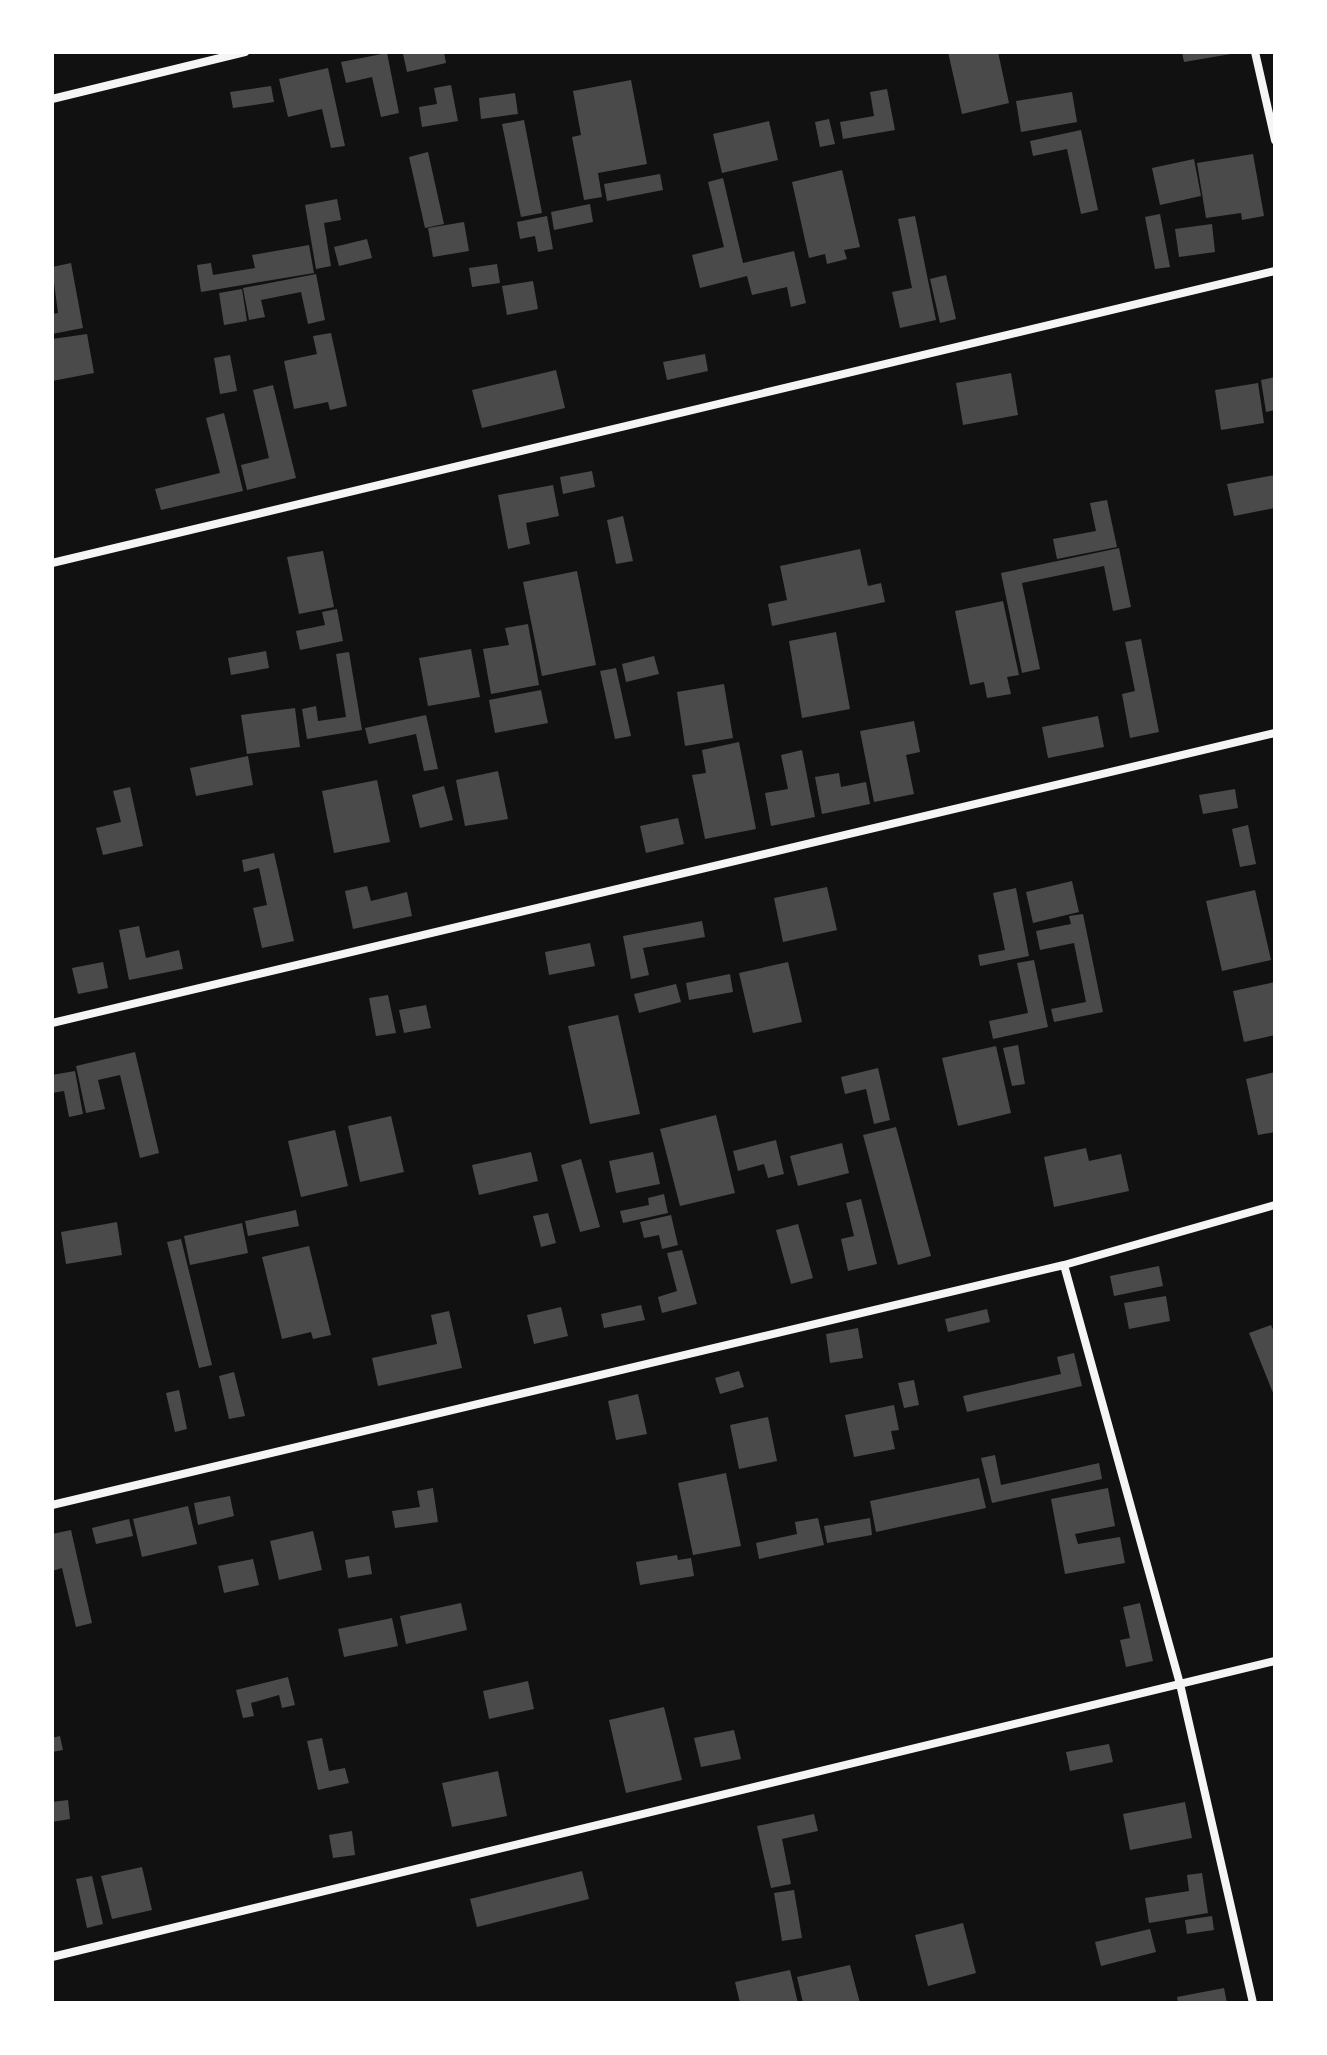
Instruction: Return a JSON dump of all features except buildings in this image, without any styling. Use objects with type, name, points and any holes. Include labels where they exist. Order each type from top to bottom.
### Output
[{"type":"street","points":[[52,99],[245,52]]},
{"type":"street","points":[[1255,52],[1275,140]]},
{"type":"street","points":[[52,563],[1275,271]]},
{"type":"street","points":[[52,1023],[1275,733]]},
{"type":"street","points":[[52,1505],[1064,1265],[1275,1205]]},
{"type":"street","points":[[1064,1265],[1180,1684],[1253,2003]]},
{"type":"street","points":[[52,1957],[1275,1661]]}]
